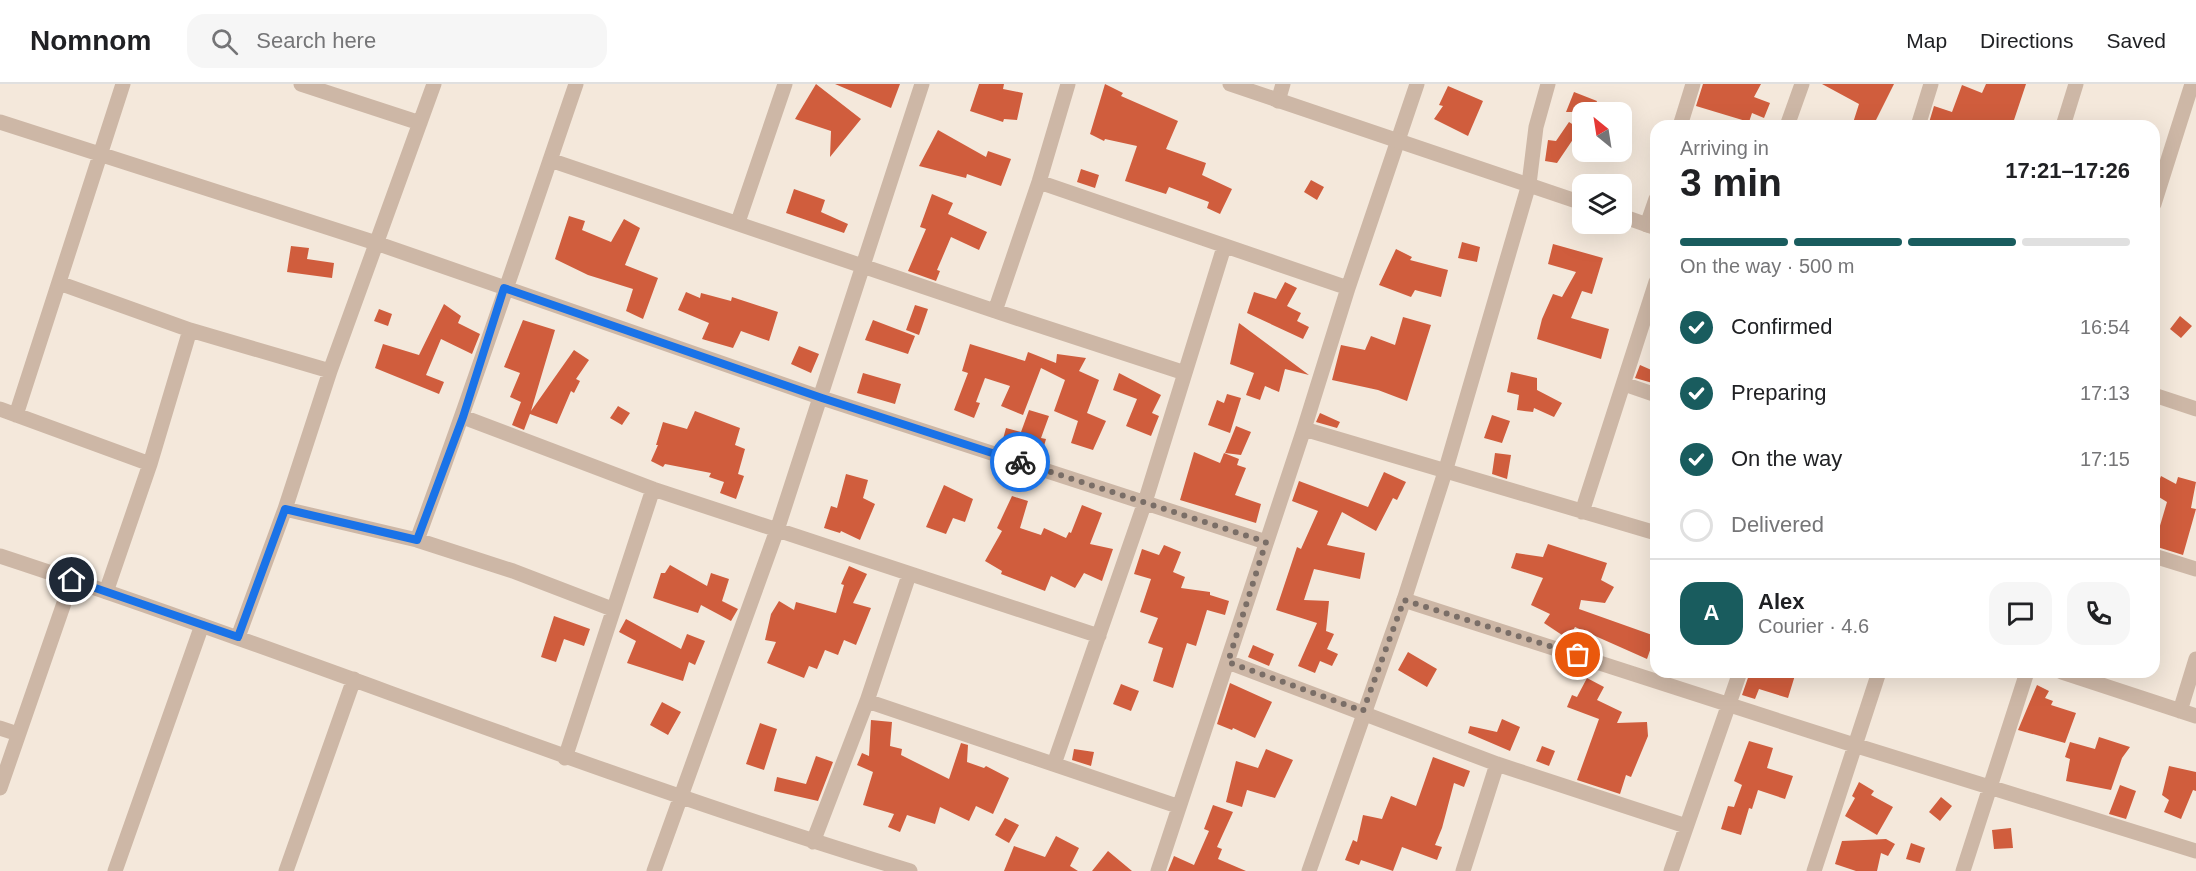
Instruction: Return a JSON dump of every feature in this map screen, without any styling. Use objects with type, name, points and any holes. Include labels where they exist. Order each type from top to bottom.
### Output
[{"type":"street","points":[[16,415],[123,84]]},
{"type":"street","points":[[301,84],[420,123]]},
{"type":"street","points":[[238,637],[285,509],[330,371],[434,84]]},
{"type":"street","points":[[417,540],[463,417],[504,288],[576,84]]},
{"type":"street","points":[[738,222],[785,84]]},
{"type":"street","points":[[654,871],[822,398],[922,84]]},
{"type":"street","points":[[995,311],[1039,182],[1068,84]]},
{"type":"street","points":[[1230,84],[1398,143],[1572,199]]},
{"type":"street","points":[[1278,100],[1283,84]]},
{"type":"street","points":[[1158,871],[1417,84]]},
{"type":"street","points":[[1309,871],[1363,711],[1404,600],[1445,472],[1529,184],[1536,127],[1548,84]]},
{"type":"street","points":[[1682,120],[1693,84]]},
{"type":"street","points":[[1789,120],[1802,84]]},
{"type":"street","points":[[1920,120],[1930,84]]},
{"type":"street","points":[[2065,120],[2076,84]]},
{"type":"street","points":[[2160,185],[2192,84]]},
{"type":"street","points":[[0,122],[376,243],[822,398],[1266,542]]},
{"type":"street","points":[[550,160],[1185,373]]},
{"type":"street","points":[[1039,182],[1348,288]]},
{"type":"street","points":[[1632,220],[1650,226]]},
{"type":"street","points":[[1054,764],[1145,501],[1224,247]]},
{"type":"street","points":[[59,283],[190,330],[330,371]]},
{"type":"street","points":[[1582,512],[1650,301]]},
{"type":"street","points":[[106,592],[150,464],[190,330]]},
{"type":"street","points":[[1624,384],[1650,393]]},
{"type":"street","points":[[2160,397],[2196,409]]},
{"type":"street","points":[[0,409],[150,464]]},
{"type":"street","points":[[463,417],[653,489],[1098,636]]},
{"type":"street","points":[[1304,429],[1650,531]]},
{"type":"street","points":[[565,758],[653,489]]},
{"type":"street","points":[[285,509],[417,540],[513,572],[612,609]]},
{"type":"street","points":[[0,556],[238,637],[565,758],[813,842],[910,871]]},
{"type":"street","points":[[2160,558],[2196,569]]},
{"type":"street","points":[[813,842],[867,700],[909,575]]},
{"type":"street","points":[[0,788],[72,580]]},
{"type":"street","points":[[1404,600],[1854,745],[1990,785],[2196,851]]},
{"type":"street","points":[[115,871],[202,625]]},
{"type":"street","points":[[2180,711],[2196,659]]},
{"type":"street","points":[[1228,662],[1363,711],[1497,764],[1686,826]]},
{"type":"street","points":[[1671,871],[1738,678]]},
{"type":"street","points":[[1814,871],[1878,678]]},
{"type":"street","points":[[1963,871],[2025,678]]},
{"type":"street","points":[[2080,678],[2196,716]]},
{"type":"street","points":[[286,871],[354,679]]},
{"type":"street","points":[[867,700],[1178,806]]},
{"type":"street","points":[[0,728],[18,734]]},
{"type":"street","points":[[1462,871],[1497,764]]},
{"type":"building","points":[[816,84],[861,119],[830,157],[831,131],[795,119]]},
{"type":"building","points":[[835,84],[900,84],[891,108]]},
{"type":"building","points":[[979,84],[1004,84],[1003,89],[1023,93],[1017,120],[1004,119],[1003,122],[970,111]]},
{"type":"building","points":[[1105,84],[1123,93],[1121,96],[1178,121],[1166,149],[1206,163],[1202,175],[1232,189],[1220,214],[1207,208],[1209,202],[1169,187],[1166,194],[1125,181],[1137,146],[1105,139],[1104,141],[1090,134]]},
{"type":"building","points":[[1703,84],[1761,84],[1754,97],[1770,103],[1764,118],[1752,113],[1750,120],[1742,120],[1696,106]]},
{"type":"building","points":[[1822,84],[1894,84],[1876,120],[1854,120],[1859,104]]},
{"type":"building","points":[[1986,84],[2026,84],[2014,120],[1930,120],[1934,106],[1952,112],[1962,85],[1982,93]]},
{"type":"building","points":[[1448,86],[1483,101],[1468,136],[1434,119],[1443,106],[1439,105]]},
{"type":"building","points":[[1574,92],[1597,101],[1572,102],[1572,112],[1566,112]]},
{"type":"building","points":[[1569,122],[1572,124],[1572,141],[1557,163],[1545,161],[1548,140],[1556,141]]},
{"type":"building","points":[[938,130],[986,157],[988,151],[1011,159],[1001,186],[967,174],[966,178],[919,166]]},
{"type":"building","points":[[1081,169],[1099,175],[1095,188],[1077,182]]},
{"type":"building","points":[[1311,180],[1324,187],[1317,200],[1304,192]]},
{"type":"building","points":[[794,189],[825,200],[821,212],[848,224],[844,233],[786,213]]},
{"type":"building","points":[[932,194],[953,203],[948,214],[987,232],[979,250],[951,237],[937,270],[940,271],[936,281],[908,271],[926,229],[920,227]]},
{"type":"building","points":[[569,216],[585,221],[582,230],[611,242],[624,219],[640,228],[625,265],[658,278],[643,319],[626,311],[633,289],[588,275],[555,259]]},
{"type":"building","points":[[1462,242],[1480,247],[1477,262],[1458,258]]},
{"type":"building","points":[[1553,244],[1603,258],[1592,294],[1582,291],[1571,318],[1609,329],[1601,359],[1537,339],[1542,319],[1553,294],[1562,297],[1576,272],[1548,264]]},
{"type":"building","points":[[291,246],[309,248],[307,259],[334,263],[332,278],[287,272]]},
{"type":"building","points":[[1396,249],[1412,257],[1410,260],[1448,270],[1441,297],[1415,290],[1411,297],[1379,285]]},
{"type":"building","points":[[1285,282],[1297,288],[1287,306],[1301,313],[1297,321],[1309,327],[1303,339],[1247,313],[1254,292],[1276,299]]},
{"type":"building","points":[[686,292],[700,298],[701,293],[731,301],[732,297],[778,312],[769,341],[741,331],[733,348],[702,339],[709,323],[678,310]]},
{"type":"building","points":[[444,304],[461,316],[458,323],[480,334],[472,354],[441,339],[426,375],[444,382],[439,394],[375,368],[383,344],[419,355]]},
{"type":"building","points":[[915,305],[928,309],[919,335],[906,330]]},
{"type":"building","points":[[379,309],[392,314],[388,326],[374,321]]},
{"type":"building","points":[[2180,316],[2192,326],[2181,338],[2170,329]]},
{"type":"building","points":[[1403,317],[1431,325],[1407,401],[1378,390],[1332,380],[1341,345],[1365,350],[1371,336],[1395,345]]},
{"type":"building","points":[[523,320],[555,330],[531,411],[574,350],[589,360],[576,379],[580,381],[574,393],[571,391],[557,424],[530,414],[524,430],[512,425],[521,402],[510,397],[520,373],[504,367]]},
{"type":"building","points":[[873,320],[915,336],[908,354],[865,340]]},
{"type":"building","points":[[1239,323],[1309,375],[1285,369],[1279,392],[1265,386],[1260,400],[1246,395],[1254,373],[1230,364]]},
{"type":"building","points":[[970,344],[1025,361],[1028,352],[1056,363],[1057,354],[1086,358],[1079,371],[1099,380],[1087,413],[1106,421],[1093,450],[1071,443],[1078,421],[1054,411],[1065,380],[1041,368],[1023,415],[1001,406],[1010,386],[985,378],[976,402],[980,403],[974,418],[954,410],[968,373],[962,371]]},
{"type":"building","points":[[799,346],[819,354],[811,373],[791,364]]},
{"type":"building","points":[[1640,365],[1650,369],[1650,382],[1635,378]]},
{"type":"building","points":[[1511,372],[1537,378],[1537,390],[1562,403],[1554,417],[1534,408],[1533,412],[1517,410],[1519,395],[1507,392]]},
{"type":"building","points":[[863,373],[901,384],[895,404],[857,393]]},
{"type":"building","points":[[1119,373],[1161,395],[1152,413],[1159,416],[1151,436],[1126,426],[1137,399],[1113,390]]},
{"type":"building","points":[[1227,394],[1241,398],[1230,433],[1208,425],[1217,400],[1224,403]]},
{"type":"building","points":[[618,406],[630,413],[622,425],[610,418]]},
{"type":"building","points":[[1029,410],[1049,416],[1041,438],[1046,439],[1042,453],[1003,439],[1006,428],[1021,432]]},
{"type":"building","points":[[695,411],[740,428],[735,445],[745,449],[738,474],[744,476],[736,499],[720,493],[724,482],[709,477],[711,473],[665,464],[663,467],[651,461],[658,445],[656,445],[663,422],[687,429]]},
{"type":"building","points":[[1320,413],[1340,422],[1337,428],[1316,422]]},
{"type":"building","points":[[1492,415],[1510,421],[1502,443],[1484,438]]},
{"type":"building","points":[[1236,426],[1251,432],[1241,455],[1225,453]]},
{"type":"building","points":[[1194,452],[1220,463],[1224,453],[1239,459],[1237,465],[1246,468],[1235,495],[1261,504],[1256,523],[1180,500]]},
{"type":"building","points":[[1495,453],[1511,455],[1507,479],[1492,474]]},
{"type":"building","points":[[1384,472],[1406,482],[1397,500],[1393,498],[1376,531],[1342,512],[1327,545],[1365,553],[1360,579],[1314,569],[1304,600],[1329,601],[1326,631],[1334,634],[1327,649],[1338,654],[1332,666],[1320,661],[1315,673],[1298,666],[1317,623],[1276,610],[1297,547],[1301,549],[1318,511],[1292,501],[1299,481],[1368,507]]},
{"type":"building","points":[[846,474],[868,480],[863,498],[875,504],[860,540],[841,531],[840,533],[824,528],[831,506],[837,508]]},
{"type":"building","points":[[2161,476],[2176,484],[2178,477],[2196,482],[2191,508],[2196,509],[2183,555],[2160,548],[2160,526],[2167,502],[2160,498]]},
{"type":"building","points":[[944,485],[973,499],[965,522],[953,518],[946,534],[926,527]]},
{"type":"building","points":[[1012,496],[1028,501],[1020,528],[1041,535],[1044,528],[1066,538],[1069,532],[1071,533],[1082,505],[1102,513],[1090,544],[1113,549],[1102,581],[1084,573],[1075,588],[1051,576],[1045,591],[1001,574],[1002,571],[985,561],[1002,531],[997,528]]},
{"type":"building","points":[[1548,544],[1607,563],[1601,580],[1614,587],[1605,603],[1581,600],[1579,609],[1650,634],[1650,650],[1647,659],[1575,627],[1568,639],[1544,623],[1550,614],[1531,605],[1543,578],[1511,568],[1516,553],[1543,557]]},
{"type":"building","points":[[1164,545],[1181,552],[1173,572],[1185,577],[1181,588],[1210,592],[1210,595],[1229,601],[1225,615],[1207,610],[1196,646],[1187,643],[1173,688],[1153,681],[1163,648],[1148,643],[1158,618],[1140,612],[1151,579],[1134,574],[1142,549],[1159,555]]},
{"type":"building","points":[[670,565],[707,586],[711,573],[729,579],[722,601],[738,609],[731,621],[701,605],[698,613],[653,598],[661,573],[665,573]]},
{"type":"building","points":[[849,566],[867,574],[853,603],[871,608],[856,645],[844,640],[838,655],[825,650],[817,669],[809,666],[804,678],[767,663],[776,642],[765,640],[771,614],[779,601],[794,610],[796,602],[836,613],[844,585],[841,584]]},
{"type":"building","points":[[554,616],[590,629],[584,646],[564,639],[556,662],[541,657]]},
{"type":"building","points":[[626,619],[681,649],[687,634],[705,641],[695,665],[689,662],[683,681],[627,663],[636,641],[619,632]]},
{"type":"building","points":[[1253,645],[1274,654],[1269,666],[1248,657]]},
{"type":"building","points":[[1408,652],[1437,669],[1427,687],[1398,670]]},
{"type":"building","points":[[1587,678],[1604,687],[1597,700],[1622,712],[1617,723],[1647,722],[1648,736],[1631,777],[1626,775],[1620,794],[1577,780],[1599,719],[1567,707],[1572,695],[1577,697]]},
{"type":"building","points":[[1748,678],[1794,678],[1788,698],[1759,689],[1755,699],[1742,695]]},
{"type":"building","points":[[1230,683],[1272,702],[1255,738],[1217,724]]},
{"type":"building","points":[[1121,684],[1139,691],[1131,711],[1113,704]]},
{"type":"building","points":[[2037,685],[2049,691],[2045,698],[2053,701],[2051,705],[2076,713],[2065,743],[2018,730]]},
{"type":"building","points":[[662,702],[681,712],[668,735],[650,725]]},
{"type":"building","points":[[1502,719],[1520,727],[1510,751],[1468,733],[1470,726],[1497,732]]},
{"type":"building","points":[[871,720],[892,722],[890,746],[902,749],[901,755],[949,779],[961,743],[968,745],[967,762],[984,768],[986,766],[1009,778],[993,814],[976,806],[969,821],[940,807],[935,824],[907,815],[900,832],[888,827],[894,814],[863,805],[873,772],[857,765],[862,753],[869,756]]},
{"type":"building","points":[[760,723],[777,729],[764,770],[746,764]]},
{"type":"building","points":[[2099,737],[2130,747],[2122,758],[2111,790],[2066,781],[2070,759],[2065,757],[2070,742],[2095,749]]},
{"type":"building","points":[[1749,741],[1773,748],[1767,768],[1793,776],[1785,799],[1758,790],[1752,809],[1749,808],[1741,835],[1721,829],[1728,806],[1734,807],[1742,785],[1734,781]]},
{"type":"building","points":[[1542,746],[1555,751],[1549,766],[1536,761]]},
{"type":"building","points":[[1074,749],[1094,752],[1091,766],[1072,760]]},
{"type":"building","points":[[1266,749],[1293,760],[1275,798],[1247,790],[1242,807],[1226,802],[1236,761],[1258,768]]},
{"type":"building","points":[[816,756],[833,762],[818,801],[774,791],[777,777],[806,784]]},
{"type":"building","points":[[1433,757],[1470,771],[1464,787],[1454,783],[1435,845],[1442,847],[1437,860],[1402,847],[1393,871],[1361,860],[1359,865],[1345,860],[1353,840],[1357,842],[1363,815],[1382,819],[1391,796],[1416,806]]},
{"type":"building","points":[[2169,766],[2196,772],[2196,791],[2193,790],[2181,819],[2164,812],[2169,800],[2162,795]]},
{"type":"building","points":[[1859,782],[1874,791],[1871,795],[1893,807],[1877,835],[1845,816],[1855,798],[1852,796]]},
{"type":"building","points":[[2120,785],[2136,791],[2126,819],[2109,814]]},
{"type":"building","points":[[1941,797],[1952,806],[1940,821],[1929,812]]},
{"type":"building","points":[[1213,805],[1233,812],[1217,847],[1222,849],[1218,859],[1246,871],[1168,871],[1174,856],[1194,865],[1209,831],[1204,829]]},
{"type":"building","points":[[1005,818],[1019,825],[1009,843],[995,835]]},
{"type":"building","points":[[2011,828],[2013,848],[1994,849],[1992,830]]},
{"type":"building","points":[[1056,836],[1079,848],[1070,866],[1078,871],[1004,871],[1014,846],[1045,857]]},
{"type":"building","points":[[1886,839],[1895,844],[1888,856],[1881,853],[1877,871],[1856,871],[1835,864],[1842,841]]},
{"type":"building","points":[[1911,843],[1925,848],[1920,863],[1906,859]]},
{"type":"building","points":[[1108,851],[1132,871],[1092,871]]},
{"type":"way so far","points":[[1020,462],[1266,542],[1228,662],[1363,711],[1404,600],[1578,655]]},
{"type":"route","points":[[72,580],[238,637],[285,509],[417,540],[463,417],[504,288],[822,398],[1020,462]]}]
